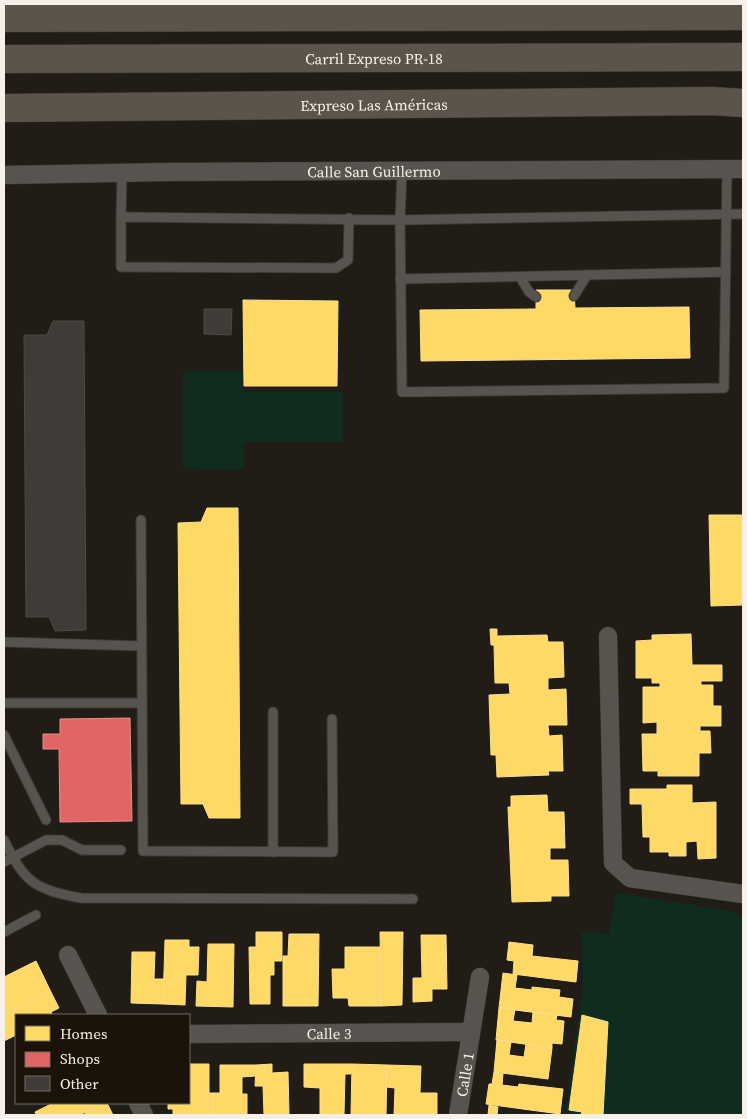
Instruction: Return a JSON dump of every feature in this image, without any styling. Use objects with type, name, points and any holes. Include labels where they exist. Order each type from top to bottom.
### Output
[{"type":"highway","points":[[4,18],[743,16]]},
{"type":"highway","name":"Carril Expreso PR-18","points":[[4,59],[743,57]]},
{"type":"highway","name":"Expreso Las Américas","points":[[4,108],[692,101],[743,103]]},
{"type":"street","name":"Calle San Guillermo","points":[[4,175],[735,170]]},
{"type":"street","points":[[608,636],[613,863],[630,878],[743,894]]},
{"type":"street","points":[[68,955],[98,1014]]},
{"type":"street","name":"Calle 1","points":[[458,1115],[480,977]]},
{"type":"street","name":"Calle 3","points":[[190,1034],[470,1032]]},
{"type":"lane","points":[[402,171],[400,220],[402,392],[724,388],[727,214],[735,170]]},
{"type":"lane","points":[[122,173],[121,267],[336,268],[348,260],[349,218]]},
{"type":"lane","points":[[121,217],[400,220],[743,214]]},
{"type":"lane","points":[[400,279],[726,272]]},
{"type":"lane","points":[[574,296],[587,275]]},
{"type":"lane","points":[[520,276],[529,292],[536,297]]},
{"type":"lane","points":[[141,520],[142,851],[333,852],[332,719]]},
{"type":"lane","points":[[4,642],[141,646]]},
{"type":"lane","points":[[4,703],[142,703]]},
{"type":"lane","points":[[273,712],[273,852]]},
{"type":"lane","points":[[4,735],[46,820]]},
{"type":"lane","points":[[4,840],[12,858],[26,877],[48,892],[80,898],[413,899]]},
{"type":"lane","points":[[4,862],[46,840],[62,840],[82,850],[121,850]]},
{"type":"lane","points":[[4,932],[36,915]]},
{"type":"green space","points":[[183,371],[244,371],[244,392],[343,392],[343,442],[244,442],[244,470],[183,469]]},
{"type":"green space","points":[[616,893],[728,910],[743,916],[743,1115],[565,1115],[583,985],[581,932],[609,933]]},
{"type":"building: Homes","points":[[536,290],[574,290],[575,308],[689,307],[690,358],[421,361],[420,310],[536,309]]},
{"type":"building: Homes","points":[[243,300],[338,301],[337,386],[244,386]]},
{"type":"building: Homes","points":[[207,508],[238,508],[240,818],[209,818],[203,804],[181,804],[178,523],[201,522]]},
{"type":"building: Homes","points":[[709,515],[743,515],[743,605],[711,606]]},
{"type":"building: Homes","points":[[490,629],[497,629],[497,636],[547,635],[548,642],[563,642],[564,677],[548,678],[548,690],[566,689],[567,725],[548,725],[549,736],[562,735],[563,771],[548,771],[549,775],[497,777],[496,755],[491,755],[489,695],[510,694],[509,683],[495,683],[494,645],[491,645]]},
{"type":"building: Homes","points":[[691,634],[692,665],[722,665],[722,681],[701,681],[701,685],[713,685],[713,706],[721,706],[721,726],[700,726],[700,731],[710,731],[711,753],[699,753],[699,776],[658,776],[658,771],[643,771],[642,734],[657,734],[657,722],[643,723],[643,687],[660,687],[660,683],[652,683],[652,678],[636,678],[636,641],[652,640],[652,635]]},
{"type":"building: Homes","points":[[667,785],[692,785],[692,803],[716,802],[716,858],[698,859],[697,841],[686,842],[686,856],[669,856],[669,852],[650,852],[650,837],[643,837],[642,804],[630,804],[630,789],[667,789]]},
{"type":"building: Homes","points":[[547,795],[548,812],[564,812],[565,848],[550,848],[550,860],[568,860],[569,896],[551,896],[551,901],[512,902],[508,807],[511,807],[511,796]]},
{"type":"building: Homes","points":[[256,932],[282,932],[282,961],[274,961],[274,975],[270,975],[270,1004],[250,1004],[249,947],[256,947]]},
{"type":"building: Homes","points":[[380,932],[403,932],[402,1005],[381,1006]]},
{"type":"building: Homes","points":[[289,934],[319,934],[318,1006],[283,1006],[283,956],[288,956]]},
{"type":"building: Homes","points":[[421,935],[446,935],[447,989],[432,989],[432,1001],[413,1002],[413,978],[422,978]]},
{"type":"building: Homes","points":[[165,940],[189,940],[189,947],[199,947],[198,975],[186,975],[185,1005],[163,1004]]},
{"type":"building: Homes","points":[[509,942],[533,945],[532,956],[578,961],[576,982],[513,974],[514,961],[507,960]]},
{"type":"building: Homes","points":[[208,944],[234,944],[233,1007],[196,1006],[197,981],[207,982]]},
{"type":"building: Homes","points":[[345,947],[380,947],[381,1006],[349,1006],[348,998],[333,998],[332,969],[345,969]]},
{"type":"building: Homes","points":[[132,952],[155,952],[154,979],[164,979],[163,1004],[131,1003]]},
{"type":"building: Homes","points":[[36,961],[50,990],[4,1015],[4,977]]},
{"type":"building: Homes","points":[[503,973],[517,975],[515,988],[532,990],[532,987],[560,990],[559,997],[573,999],[571,1017],[499,1008]]},
{"type":"building: Homes","points":[[50,990],[59,1008],[51,1012],[52,1014],[15,1014],[15,1036],[4,1041],[4,1015]]},
{"type":"building: Homes","points":[[499,1008],[515,1009],[513,1021],[532,1023],[533,1012],[557,1015],[556,1020],[564,1021],[562,1044],[552,1043],[552,1048],[496,1040]]},
{"type":"building: Homes","points":[[582,1015],[608,1022],[603,1115],[581,1115],[582,1112],[569,1110]]},
{"type":"building: Homes","points":[[497,1040],[511,1042],[509,1055],[524,1057],[526,1044],[552,1048],[548,1079],[494,1072]]},
{"type":"building: Homes","points":[[190,1064],[209,1064],[209,1093],[213,1093],[213,1115],[173,1115],[173,1109],[168,1109],[168,1104],[190,1104]]},
{"type":"building: Homes","points":[[272,1064],[272,1073],[288,1072],[289,1115],[264,1115],[263,1086],[255,1086],[256,1065]]},
{"type":"building: Homes","points":[[304,1064],[352,1064],[351,1074],[345,1074],[344,1115],[320,1115],[320,1088],[304,1087]]},
{"type":"building: Homes","points":[[352,1064],[387,1065],[386,1115],[351,1115]]},
{"type":"building: Homes","points":[[220,1065],[256,1065],[255,1076],[242,1077],[242,1094],[247,1094],[247,1115],[213,1115],[213,1093],[220,1093]]},
{"type":"building: Homes","points":[[387,1065],[421,1066],[420,1093],[437,1093],[437,1115],[394,1115],[395,1088],[386,1087]]},
{"type":"building: Homes","points":[[494,1072],[503,1074],[502,1085],[518,1087],[519,1084],[563,1089],[560,1114],[486,1104],[489,1084],[492,1084]]},
{"type":"building: Homes","points":[[51,1104],[101,1104],[80,1115],[36,1115],[35,1112]]},
{"type":"building: Homes","points":[[101,1104],[108,1104],[113,1115],[86,1115],[85,1113]]},
{"type":"building: Homes","points":[[489,1105],[498,1107],[497,1115],[488,1115]]},
{"type":"building: Shops","points":[[130,718],[132,821],[60,822],[59,749],[43,749],[43,734],[60,734],[60,719]]},
{"type":"building: Other","points":[[204,309],[232,309],[231,335],[204,334]]},
{"type":"building: Other","points":[[53,321],[84,321],[86,630],[55,631],[49,617],[26,617],[24,335],[47,335]]}]
